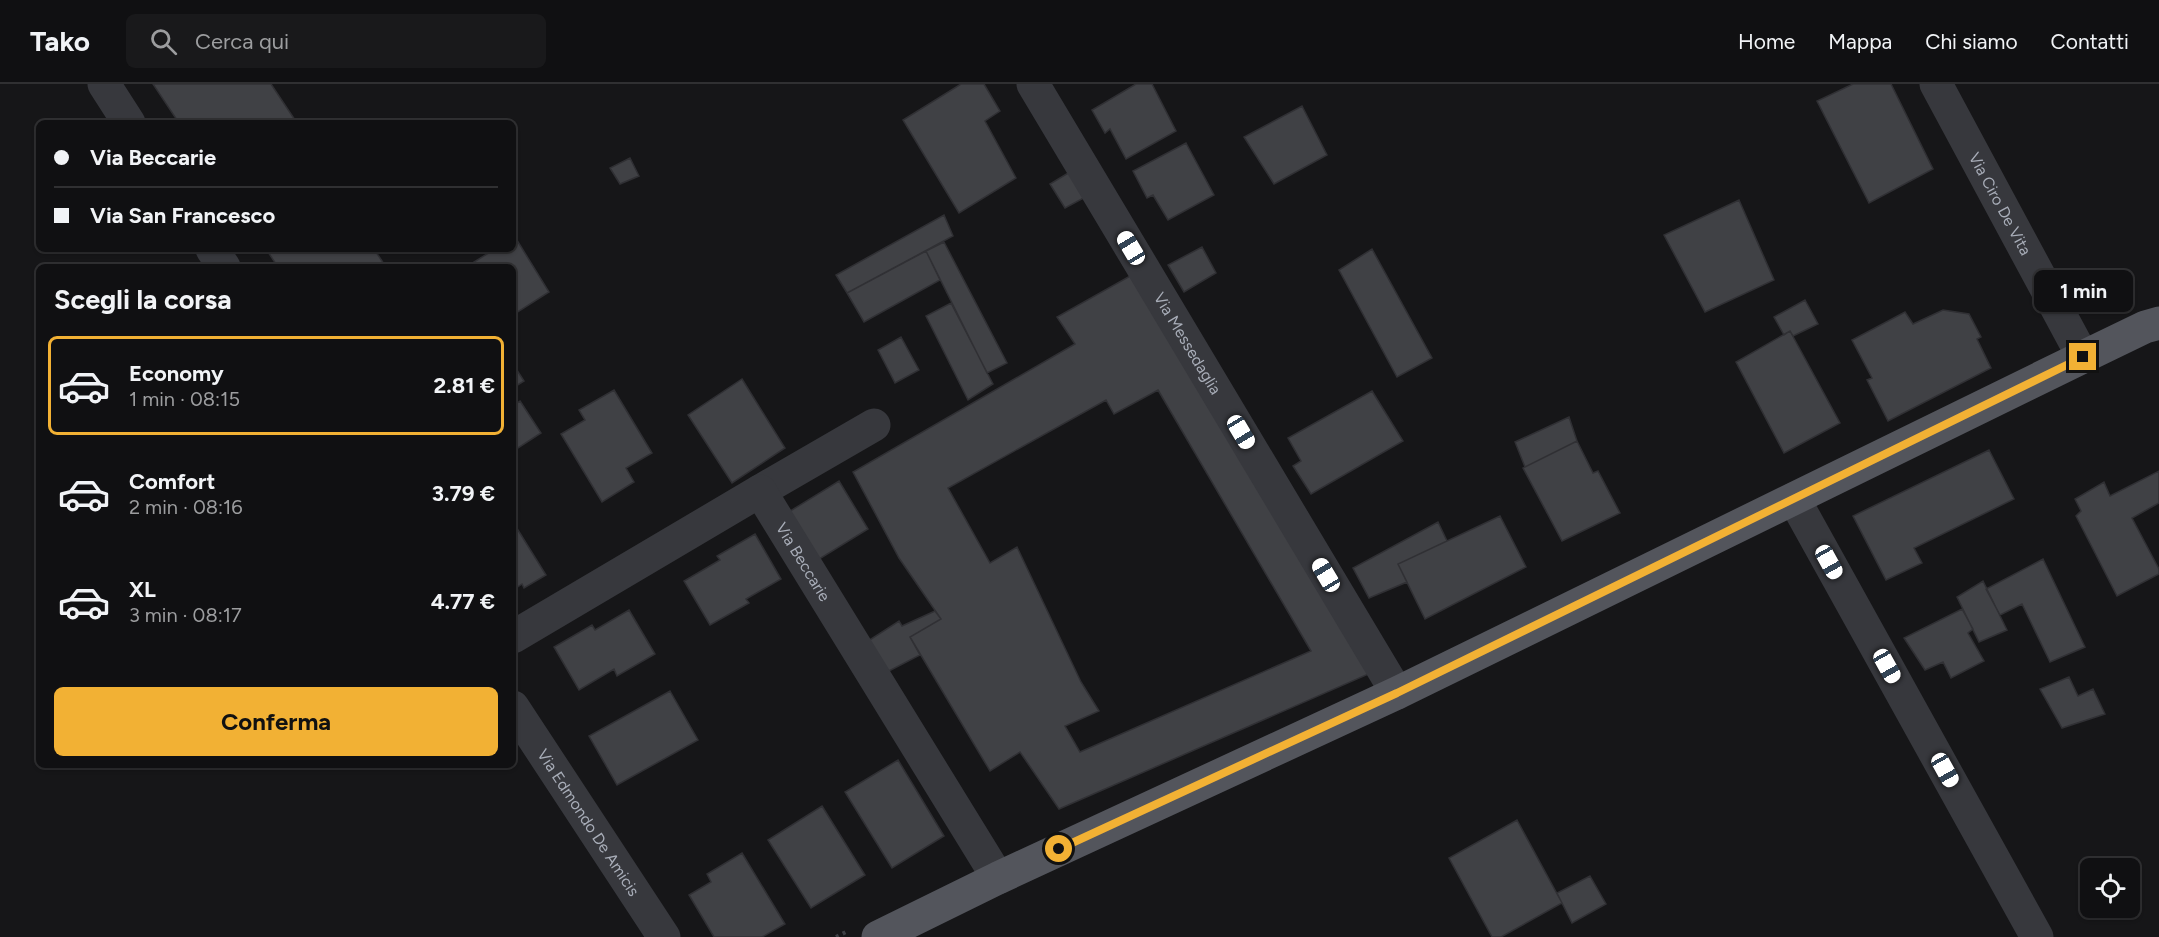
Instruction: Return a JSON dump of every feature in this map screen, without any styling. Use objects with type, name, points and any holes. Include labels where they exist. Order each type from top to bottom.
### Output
[{"type":"main road","points":[[878,937],[998,878],[1397,693],[2154,322]]},
{"type":"street","points":[[104,84],[127,120]]},
{"type":"street","name":"Via Messedaglia","points":[[1033,84],[1397,693]]},
{"type":"street","name":"Via Ciro De Vita","points":[[1936,84],[2083,357]]},
{"type":"street","points":[[516,635],[874,425]]},
{"type":"street","name":"Via Beccarie","points":[[760,491],[998,878]]},
{"type":"street","points":[[1794,499],[2037,937]]},
{"type":"street","name":"Via Edmondo De Amicis","points":[[516,712],[664,937]]},
{"type":"building","points":[[153,84],[271,84],[295,120],[177,120]]},
{"type":"building","points":[[961,84],[984,84],[1000,111],[985,121],[1016,178],[959,213],[903,120]]},
{"type":"building","points":[[1136,84],[1152,84],[1176,131],[1126,159],[1110,129],[1105,133],[1092,110]]},
{"type":"building","points":[[1853,84],[1891,84],[1933,169],[1869,203],[1817,101]]},
{"type":"building","points":[[1302,106],[1327,155],[1274,184],[1244,137]]},
{"type":"building","points":[[1186,143],[1214,195],[1168,220],[1153,195],[1147,198],[1133,171]]},
{"type":"building","points":[[630,158],[639,176],[620,184],[610,168]]},
{"type":"building","points":[[1078,167],[1093,193],[1065,208],[1050,184]]},
{"type":"building","points":[[1739,200],[1774,280],[1705,312],[1664,235]]},
{"type":"building","points":[[944,215],[953,236],[847,293],[836,275]]},
{"type":"building","points":[[516,239],[549,292],[516,313],[516,264],[471,264],[490,252],[516,252]]},
{"type":"building","points":[[944,242],[1007,363],[987,373],[926,251]]},
{"type":"building","points":[[1202,247],[1216,273],[1184,292],[1168,265]]},
{"type":"building","points":[[1372,249],[1432,358],[1397,377],[1339,270]]},
{"type":"building","points":[[926,251],[940,280],[864,322],[847,293]]},
{"type":"building","points":[[268,252],[376,252],[384,264],[276,264]]},
{"type":"building","points":[[1139,271],[1380,669],[1059,809],[1020,752],[990,771],[910,637],[941,619],[899,558],[853,472],[1075,344],[1057,317]],"holes":[[[1158,390],[1311,651],[1080,752],[1065,726],[1099,711],[1081,682],[1017,547],[990,563],[948,488],[1106,400],[1114,414]]]},
{"type":"building","points":[[1805,300],[1818,324],[1793,336],[1790,331],[1784,335],[1774,317]]},
{"type":"building","points":[[951,303],[993,384],[968,400],[926,316]]},
{"type":"building","points":[[1943,310],[1969,314],[1981,337],[1977,339],[1991,368],[1888,421],[1867,380],[1872,378],[1852,340],[1905,312],[1913,324]]},
{"type":"building","points":[[1790,331],[1840,423],[1784,453],[1736,362]]},
{"type":"building","points":[[901,337],[919,370],[895,383],[878,350]]},
{"type":"building","points":[[516,369],[524,381],[516,386]]},
{"type":"building","points":[[742,379],[785,448],[732,483],[688,415]]},
{"type":"building","points":[[614,390],[652,453],[626,468],[634,482],[602,502],[561,434],[585,420],[579,410]]},
{"type":"building","points":[[1372,391],[1403,441],[1311,494],[1293,466],[1301,461],[1288,438]]},
{"type":"building","points":[[520,401],[541,433],[518,448],[516,445],[516,404]]},
{"type":"building","points":[[1569,417],[1577,441],[1525,467],[1515,442]]},
{"type":"building","points":[[1577,441],[1593,473],[1598,471],[1620,513],[1562,541],[1523,468]]},
{"type":"building","points":[[1989,450],[2014,499],[1914,548],[1922,563],[1886,580],[1853,516]]},
{"type":"building","points":[[2159,471],[2159,503],[2132,518],[2159,569],[2159,574],[2117,596],[2076,516],[2081,511],[2075,499],[2104,482],[2110,496]]},
{"type":"building","points":[[839,481],[868,529],[816,561],[787,513]]},
{"type":"building","points":[[1500,516],[1526,567],[1425,619],[1398,564]]},
{"type":"building","points":[[1438,522],[1447,541],[1398,564],[1407,582],[1369,598],[1353,568]]},
{"type":"building","points":[[516,527],[546,575],[524,588],[522,584],[516,588]]},
{"type":"building","points":[[755,534],[781,579],[746,599],[749,603],[710,625],[684,581],[720,560],[717,556]]},
{"type":"building","points":[[2043,559],[2085,647],[2050,662],[2022,604],[2000,615],[1986,589]]},
{"type":"building","points":[[1983,581],[2007,630],[1979,642],[1957,597]]},
{"type":"building","points":[[1962,609],[1973,629],[1968,633],[1984,661],[1951,678],[1943,662],[1925,670],[1904,638]]},
{"type":"building","points":[[629,610],[655,654],[617,676],[614,669],[579,690],[554,647],[592,625],[595,630]]},
{"type":"building","points":[[935,611],[941,619],[910,637],[920,655],[887,672],[868,641],[899,621],[902,626]]},
{"type":"building","points":[[2069,677],[2078,696],[2093,689],[2105,714],[2062,728],[2040,689]]},
{"type":"building","points":[[670,691],[698,740],[617,785],[589,736]]},
{"type":"building","points":[[898,760],[944,836],[892,868],[845,792]]},
{"type":"building","points":[[822,806],[865,875],[811,908],[768,840]]},
{"type":"building","points":[[1517,820],[1562,903],[1501,937],[1492,937],[1449,858]]},
{"type":"building","points":[[742,853],[785,924],[762,937],[714,937],[689,895],[711,882],[707,874]]},
{"type":"building","points":[[1590,876],[1606,904],[1572,923],[1557,893]]},
{"type":"route","points":[[1059,849],[1397,693],[2083,357]]}]
